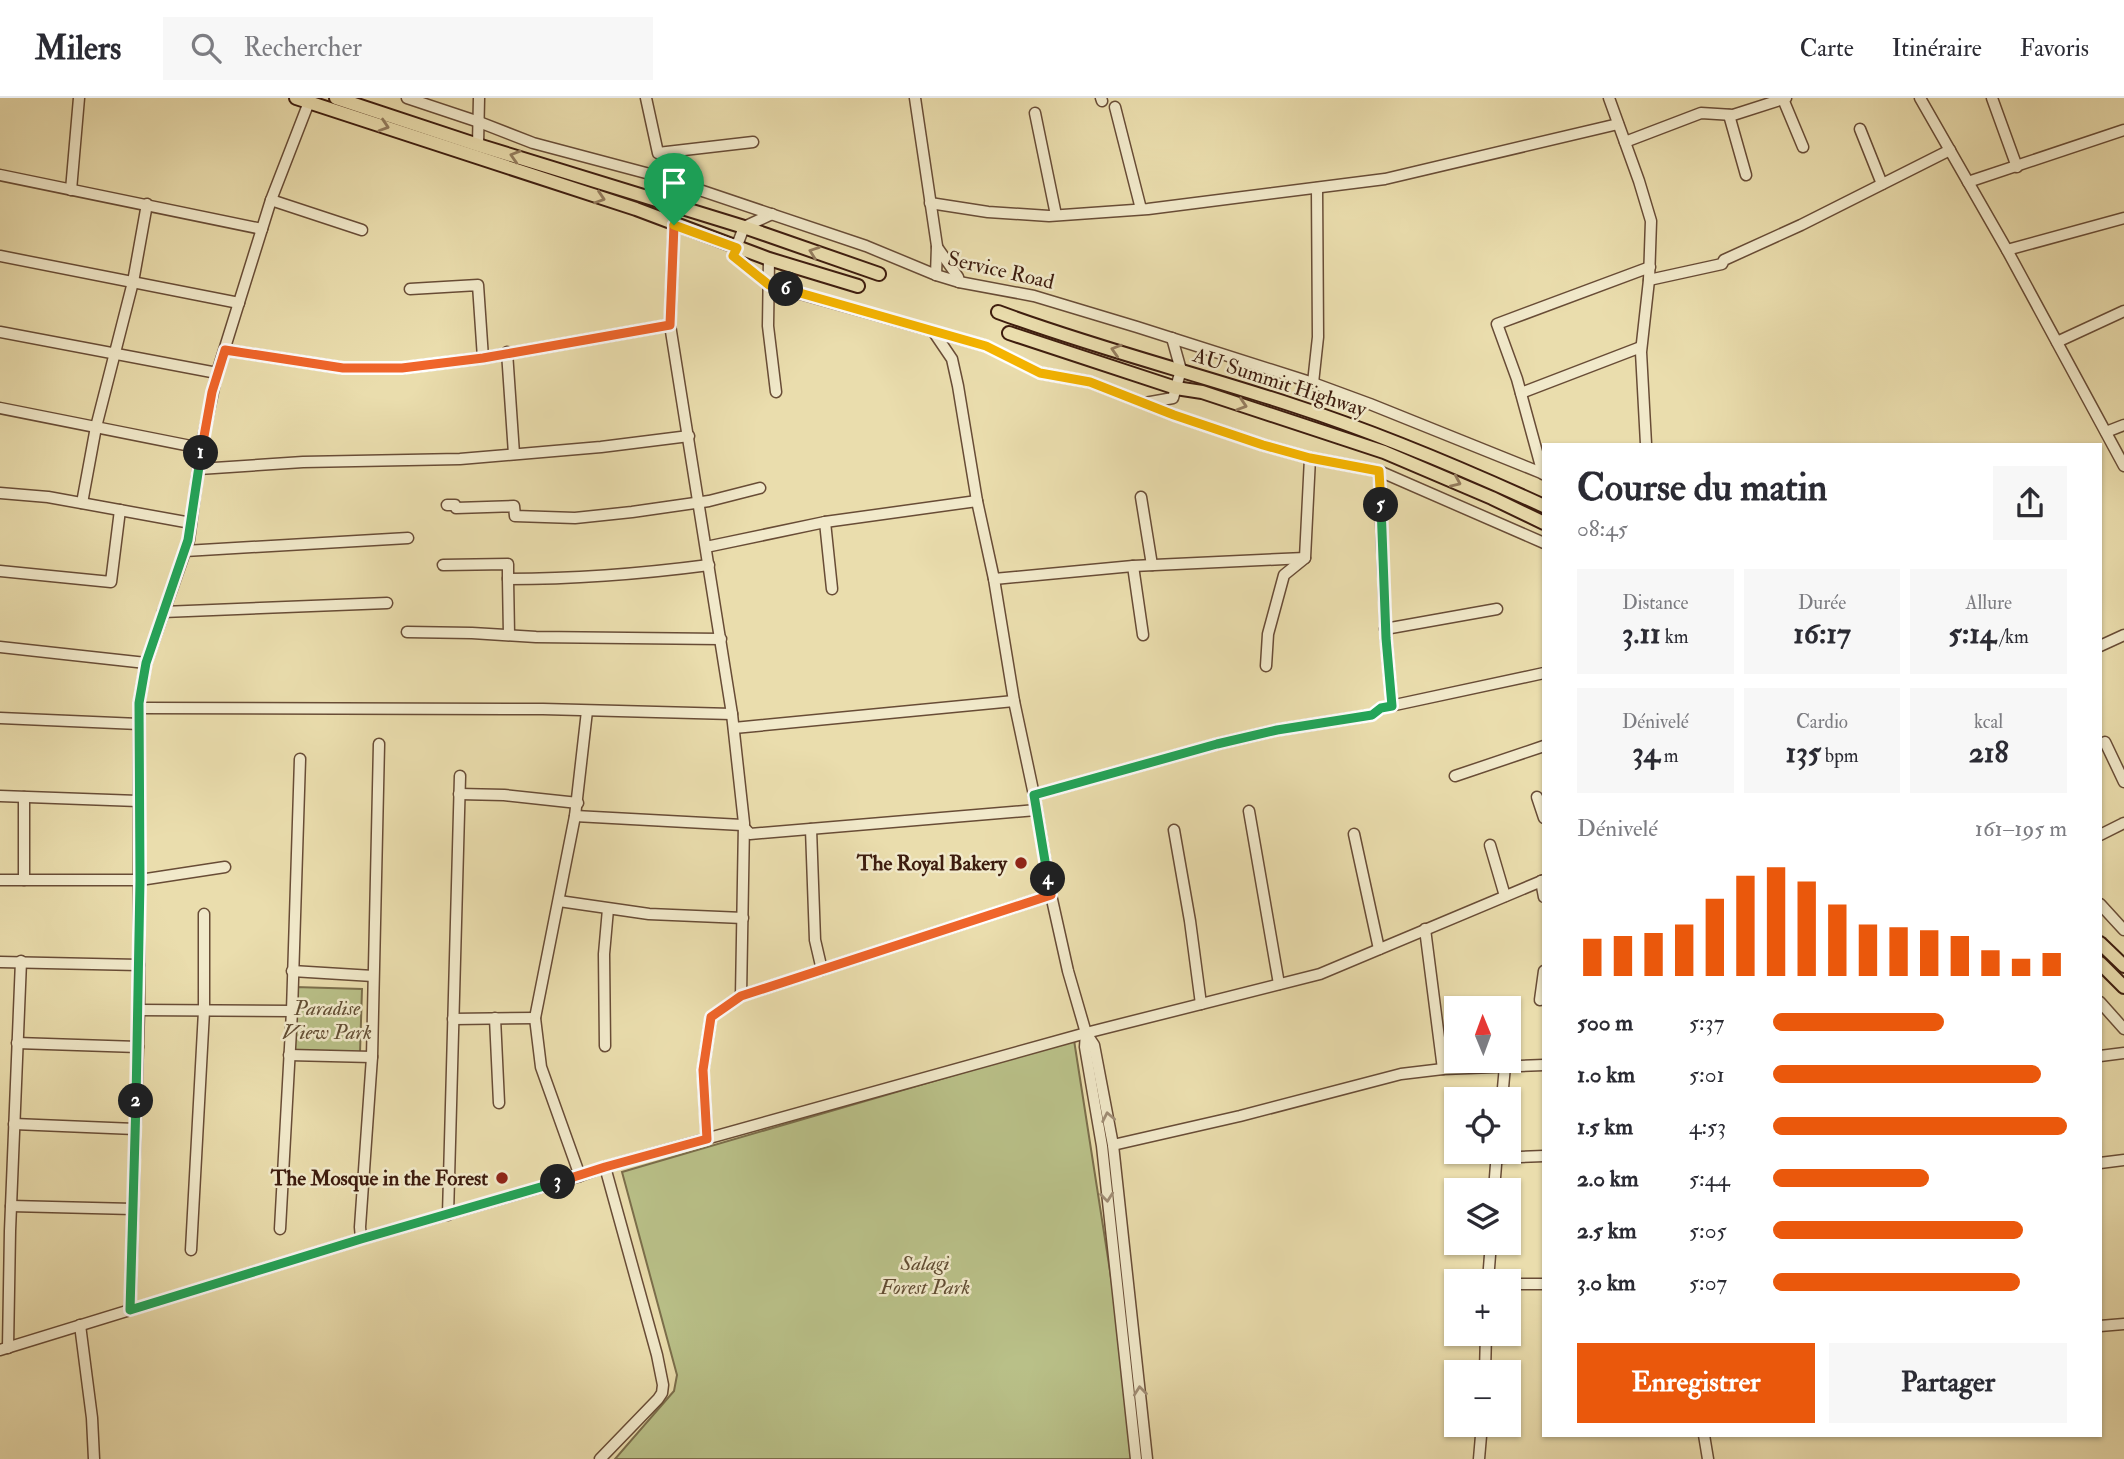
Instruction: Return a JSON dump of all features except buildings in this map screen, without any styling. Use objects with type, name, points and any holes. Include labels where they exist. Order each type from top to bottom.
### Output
[{"type":"main road","points":[[296,98],[636,209],[769,259],[858,286]]},
{"type":"main road","points":[[336,98],[744,227],[878,274]]},
{"type":"main road","name":"AU Summit Highway","points":[[998,312],[1057,333],[1294,405],[1382,436],[1542,505]]},
{"type":"main road","name":"AU Summit Highway","points":[[1009,333],[1176,388],[1202,392],[1384,452],[1542,522]]},
{"type":"main road","points":[[2102,945],[2124,966]]},
{"type":"main road","points":[[2102,965],[2124,987]]},
{"type":"street","points":[[71,190],[79,98]]},
{"type":"street","name":"Service Road","points":[[407,98],[533,143],[661,177],[772,214],[866,246],[936,275],[1034,296],[1313,383],[1542,474]]},
{"type":"street","points":[[478,145],[479,98]]},
{"type":"street","points":[[646,98],[658,153],[753,142]]},
{"type":"street","points":[[915,98],[937,246],[936,275]]},
{"type":"street","points":[[1609,98],[1651,221],[1649,280],[1641,347],[1646,443]]},
{"type":"street","points":[[1920,98],[2007,250],[2124,466]]},
{"type":"street","points":[[1992,98],[2017,167]]},
{"type":"street","points":[[1625,142],[1701,113],[1733,116],[1785,99],[1803,147]]},
{"type":"street","points":[[130,1310],[139,1010],[139,703],[146,663],[185,551],[201,448],[217,373],[271,200],[309,102]]},
{"type":"street","points":[[1115,107],[1141,209]]},
{"type":"street","points":[[1035,113],[1056,215]]},
{"type":"street","points":[[1729,115],[1746,174]]},
{"type":"street","points":[[929,203],[988,212],[1056,215],[1141,209],[1385,179],[1618,124]]},
{"type":"street","points":[[1860,129],[1882,184]]},
{"type":"street","points":[[1968,182],[2124,130]]},
{"type":"street","points":[[1649,280],[1722,264],[1724,260],[1801,225],[1950,150]]},
{"type":"street","points":[[0,174],[262,229]]},
{"type":"street","points":[[1313,383],[1318,337],[1317,188]]},
{"type":"street","points":[[271,200],[362,230]]},
{"type":"street","points":[[82,503],[96,426],[133,282],[147,204]]},
{"type":"street","points":[[772,214],[744,227],[733,256],[769,285],[986,346],[1040,373],[1090,382],[1263,445],[1310,458],[1379,471],[1542,542]]},
{"type":"street","points":[[2007,250],[2124,218]]},
{"type":"street","points":[[674,225],[670,325],[721,639],[734,728],[744,829],[741,996]]},
{"type":"street","points":[[937,246],[959,282]]},
{"type":"street","points":[[0,256],[239,303]]},
{"type":"street","points":[[769,259],[768,326],[776,392]]},
{"type":"street","points":[[1542,470],[1521,393],[1497,324],[1650,267]]},
{"type":"street","points":[[410,289],[478,285],[483,358]]},
{"type":"street","points":[[2057,342],[2124,311]]},
{"type":"street","points":[[225,350],[343,368],[402,368],[483,358],[670,325]]},
{"type":"street","points":[[933,331],[952,359]]},
{"type":"street","points":[[0,332],[217,373]]},
{"type":"street","points":[[956,337],[952,359],[976,501],[993,579],[1051,895],[1068,971],[1086,1033],[1094,1045],[1113,1146],[1147,1459]]},
{"type":"street","points":[[1144,403],[1173,398],[1181,370],[1172,338]]},
{"type":"street","points":[[1521,393],[1641,347]]},
{"type":"street","points":[[507,352],[513,454]]},
{"type":"street","points":[[0,408],[201,448]]},
{"type":"street","points":[[2106,432],[2124,425]]},
{"type":"street","points":[[199,469],[303,462],[460,458],[601,447],[689,436]]},
{"type":"street","points":[[1266,666],[1268,634],[1284,575],[1305,558],[1310,458]]},
{"type":"street","points":[[1379,471],[1385,628],[1392,706]]},
{"type":"street","points":[[447,505],[455,505],[456,508],[514,506],[515,516],[575,517],[709,501],[760,488]]},
{"type":"street","points":[[0,493],[48,497],[191,523]]},
{"type":"street","points":[[1141,497],[1152,565]]},
{"type":"street","points":[[706,547],[825,523],[976,501]]},
{"type":"street","points":[[0,571],[111,582],[120,510]]},
{"type":"street","points":[[825,523],[832,589]]},
{"type":"street","points":[[185,551],[408,538]]},
{"type":"street","points":[[993,579],[1133,566],[1305,558]]},
{"type":"street","points":[[443,565],[508,564],[509,635]]},
{"type":"street","points":[[508,579],[620,576],[709,565]]},
{"type":"street","points":[[1133,566],[1143,635]]},
{"type":"street","points":[[163,612],[387,603]]},
{"type":"street","points":[[1385,628],[1497,608]]},
{"type":"street","points":[[408,632],[721,639]]},
{"type":"street","points":[[2102,645],[2124,635]]},
{"type":"street","points":[[0,647],[146,663]]},
{"type":"street","points":[[1034,795],[1217,744],[1277,730],[1372,715],[1381,708],[1542,673]]},
{"type":"street","points":[[734,728],[1014,701]]},
{"type":"street","points":[[140,708],[543,709],[732,714]]},
{"type":"street","points":[[580,1176],[541,1067],[535,1018],[578,803],[587,711]]},
{"type":"street","points":[[0,718],[139,724]]},
{"type":"street","points":[[2105,741],[2124,782]]},
{"type":"street","points":[[361,1239],[372,1057],[379,744]]},
{"type":"street","points":[[1455,776],[1542,747]]},
{"type":"street","points":[[280,1229],[292,1011],[300,760]]},
{"type":"street","points":[[447,1215],[460,776]]},
{"type":"street","points":[[459,794],[504,795],[578,803]]},
{"type":"street","points":[[0,796],[138,801]]},
{"type":"street","points":[[24,797],[24,880]]},
{"type":"street","points":[[1537,797],[1542,812]]},
{"type":"street","points":[[575,816],[742,825],[750,834],[1036,810]]},
{"type":"street","points":[[1249,811],[1279,984]]},
{"type":"street","points":[[2102,834],[2124,823]]},
{"type":"street","points":[[811,829],[815,940],[822,970]]},
{"type":"street","points":[[1174,830],[1201,1004]]},
{"type":"street","points":[[1354,834],[1379,949]]},
{"type":"street","points":[[1490,845],[1505,896]]},
{"type":"street","points":[[0,880],[140,880],[225,867]]},
{"type":"street","points":[[21,961],[4,1349],[605,1167],[1086,1033],[1320,974],[1542,880]]},
{"type":"street","points":[[707,1139],[703,1070],[711,1017],[741,996],[1051,895]]},
{"type":"street","points":[[559,901],[649,914],[743,918]]},
{"type":"street","points":[[2102,906],[2124,930]]},
{"type":"street","points":[[605,1046],[604,954],[608,909]]},
{"type":"street","points":[[191,1250],[204,1011],[204,915]]},
{"type":"street","points":[[1113,1146],[1401,1074],[1443,1069],[1425,929]]},
{"type":"street","points":[[0,962],[139,965]]},
{"type":"street","points":[[292,971],[373,976]]},
{"type":"street","points":[[1540,1000],[1542,986]]},
{"type":"street","points":[[2102,1004],[2124,1029]]},
{"type":"street","points":[[139,1010],[292,1011]]},
{"type":"street","points":[[495,1018],[499,1103]]},
{"type":"street","points":[[453,1019],[535,1018]]},
{"type":"street","points":[[1086,1033],[1085,1047],[1102,1146],[1136,1459]]},
{"type":"street","points":[[17,1043],[138,1046]]},
{"type":"street","points":[[2102,1056],[2124,1053]]},
{"type":"street","points":[[289,1055],[372,1057]]},
{"type":"street","points":[[1521,1066],[1542,1065]]},
{"type":"street","points":[[14,1124],[135,1129]]},
{"type":"street","points":[[1521,1156],[1542,1156]]},
{"type":"street","points":[[2102,1163],[2124,1160]]},
{"type":"street","points":[[600,1459],[658,1399],[663,1385],[605,1167]]},
{"type":"street","points":[[11,1206],[133,1209]]},
{"type":"street","points":[[1521,1284],[1542,1284]]},
{"type":"street","points":[[2102,1326],[2124,1324]]},
{"type":"street","points":[[80,1325],[92,1418],[94,1459]]},
{"type":"street","points":[[1479,1459],[1481,1437]]},
{"type":"street","points":[[1704,1437],[1708,1459]]},
{"type":"green space","name":"Paradise View Park","points":[[295,987],[362,989],[360,1053],[292,1051]]},
{"type":"green space","name":"Salagi Forest Park","points":[[1074,1040],[1117,1316],[1133,1459],[615,1459],[674,1391],[677,1375],[622,1172]]},
{"type":"place","name":"The Royal Bakery","points":[[1021,863]]},
{"type":"place","name":"The Mosque in the Forest","points":[[502,1178]]},
{"type":"route","points":[[674,225],[737,248],[733,256],[769,285],[986,346],[1040,373],[1090,382],[1174,415],[1263,445],[1310,458],[1379,471],[1386,638],[1392,706],[1381,708],[1372,715],[1277,730],[1217,744],[1034,795],[1051,895],[741,996],[711,1017],[703,1070],[707,1139],[361,1239],[130,1310],[139,1010],[139,703],[146,663],[188,540],[201,448],[212,392],[225,350],[343,368],[402,368],[483,358],[670,325],[674,225]]}]
